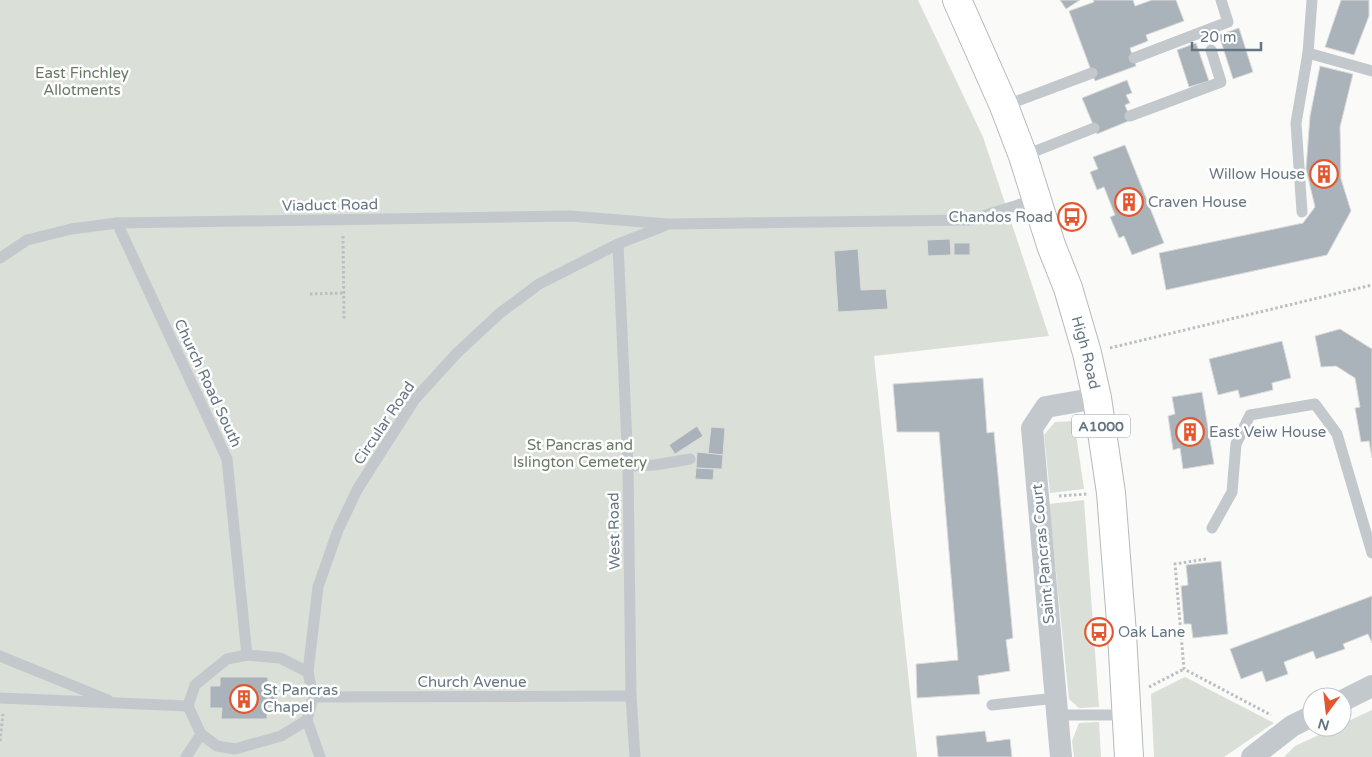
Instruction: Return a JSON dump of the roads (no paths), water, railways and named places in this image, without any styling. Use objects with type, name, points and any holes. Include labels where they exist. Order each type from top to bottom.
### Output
[{"type":"main road","name":"High Road","points":[[957,0],[1004,106],[1023,156],[1068,288],[1087,353],[1097,398],[1110,493],[1129,757]]},
{"type":"street","name":"Saint Pancras Court","points":[[1061,757],[1032,428],[1046,407],[1097,398]]},
{"type":"street","points":[[1352,695],[1372,686]]},
{"type":"street","points":[[1252,757],[1292,726],[1302,721]]},
{"type":"lane","points":[[1134,58],[1228,22],[1221,0]]},
{"type":"lane","points":[[1302,212],[1296,123],[1308,53],[1312,0]]},
{"type":"lane","points":[[1130,116],[1221,82],[1211,50]]},
{"type":"lane","points":[[1308,53],[1372,72]]},
{"type":"lane","points":[[1004,106],[1092,73]]},
{"type":"lane","points":[[1023,156],[1094,128]]},
{"type":"lane","name":"Viaduct Road","points":[[0,258],[27,240],[71,229],[117,223],[570,216],[668,224],[970,220],[1037,199]]},
{"type":"lane","name":"Church Road South","points":[[117,223],[227,459],[247,654]]},
{"type":"lane","name":"Circular Road","points":[[307,720],[313,697],[308,672],[318,587],[338,530],[357,490],[415,399],[458,353],[500,313],[539,284],[618,244],[668,224]]},
{"type":"lane","name":"West Road","points":[[618,244],[628,466],[631,696],[635,757]]},
{"type":"lane","points":[[1212,528],[1232,492],[1236,444],[1250,415],[1315,404],[1337,434],[1372,553]]},
{"type":"lane","points":[[628,466],[655,465],[690,459]]},
{"type":"lane","points":[[308,672],[280,658],[247,654],[227,659],[195,685],[188,706],[201,734],[218,746],[236,753],[281,736],[307,720],[320,757]]},
{"type":"lane","points":[[0,656],[116,704]]},
{"type":"lane","name":"Church Avenue","points":[[313,697],[631,696]]},
{"type":"lane","points":[[2,698],[188,706]]},
{"type":"lane","points":[[992,705],[1126,707]]},
{"type":"lane","points":[[186,757],[201,734]]},
{"type":"place","name":"Willow House","points":[[1324,174]]},
{"type":"place","name":"Craven House","points":[[1129,202]]},
{"type":"place","name":"Chandos Road","points":[[1072,217]]},
{"type":"place","name":"East Veiw House","points":[[1190,432]]},
{"type":"place","name":"Oak Lane","points":[[1099,632]]},
{"type":"place","name":"St Pancras Chapel","points":[[244,699]]},
{"type":"park label","name":"East Finchley Allotments","points":[[82,82]]},
{"type":"park label","name":"St Pancras and Islington Cemetery","points":[[580,454]]}]
